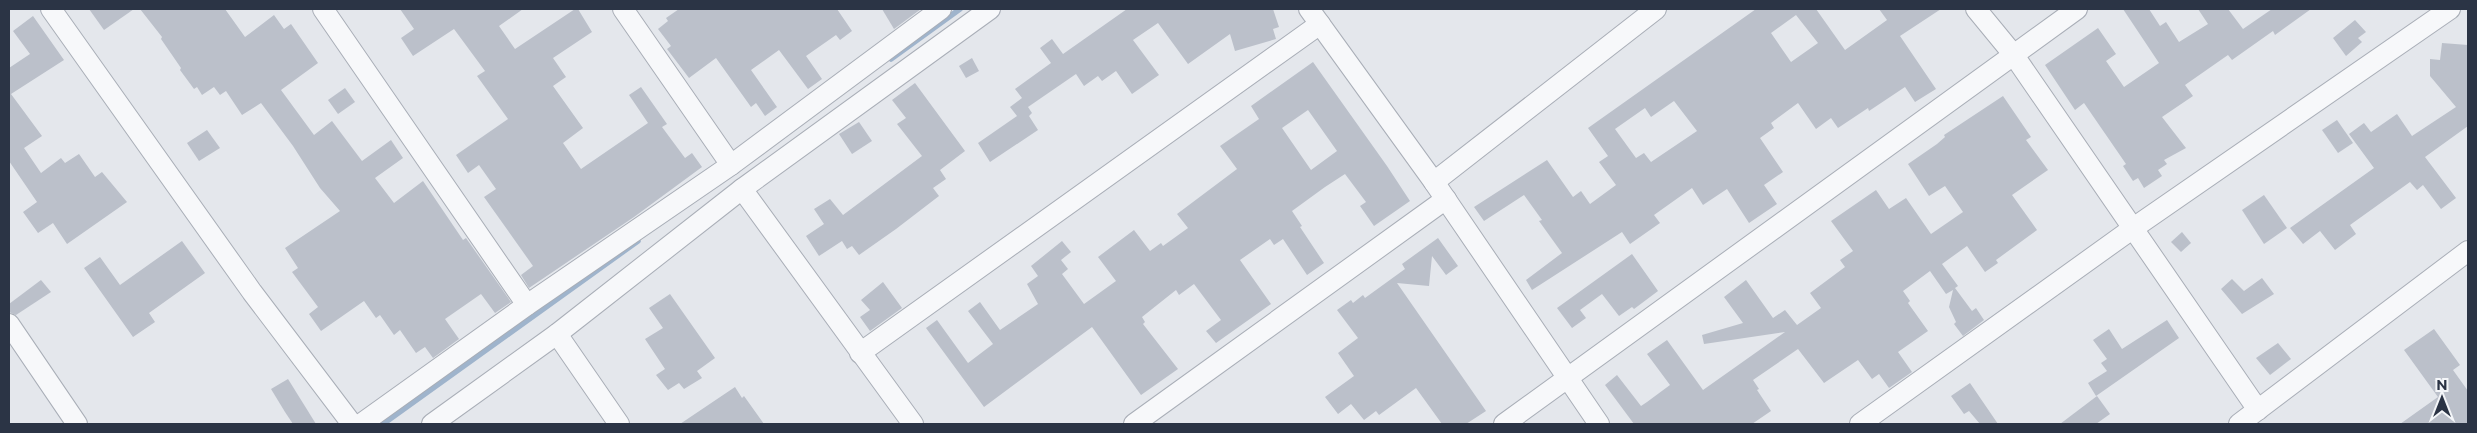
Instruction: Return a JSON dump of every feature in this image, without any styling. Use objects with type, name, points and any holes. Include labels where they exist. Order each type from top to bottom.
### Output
[{"type":"street","points":[[51,9],[252,292],[352,424]]},
{"type":"street","points":[[323,9],[527,306]]},
{"type":"street","points":[[361,424],[731,164],[941,9]]},
{"type":"street","points":[[432,424],[557,334],[742,189],[990,9]]},
{"type":"street","points":[[1434,182],[1656,9]]},
{"type":"street","points":[[1976,9],[2013,54],[2258,410]]},
{"type":"street","points":[[1504,424],[2077,9]]},
{"type":"street","points":[[1860,424],[2132,228],[2450,9]]},
{"type":"street","points":[[625,10],[731,164]]},
{"type":"street","points":[[860,353],[1314,16],[1446,199],[1599,424]]},
{"type":"street","points":[[742,189],[913,424]]},
{"type":"street","points":[[1134,424],[1446,199]]},
{"type":"street","points":[[2239,424],[2468,251]]},
{"type":"street","points":[[9,324],[77,424]]},
{"type":"street","points":[[557,334],[619,424]]},
{"type":"building","points":[[89,9],[134,9],[104,30]]},
{"type":"building","points":[[140,9],[225,9],[245,37],[274,15],[284,29],[291,24],[318,63],[281,90],[314,135],[332,121],[362,161],[391,140],[403,158],[375,178],[394,203],[423,181],[463,240],[466,238],[511,302],[495,313],[481,294],[445,319],[459,339],[433,358],[425,347],[416,353],[400,330],[394,335],[380,315],[376,318],[364,301],[321,331],[309,314],[318,307],[292,272],[298,268],[285,248],[340,211],[320,188],[293,146],[261,103],[242,115],[226,91],[220,95],[214,87],[202,95],[197,87],[194,89],[180,70],[181,68],[161,39],[162,37]]},
{"type":"building","points":[[400,9],[523,9],[499,26],[515,49],[575,9],[578,9],[592,32],[553,58],[566,77],[553,86],[583,128],[563,143],[581,169],[648,123],[629,95],[641,87],[667,124],[662,127],[685,158],[692,153],[702,167],[634,217],[529,288],[521,275],[533,266],[484,197],[496,189],[479,165],[468,173],[456,155],[508,119],[477,76],[485,71],[454,29],[413,56],[401,38],[414,29]]},
{"type":"building","points":[[679,9],[837,9],[852,31],[840,40],[836,35],[806,56],[822,79],[808,89],[779,50],[751,70],[777,107],[765,116],[756,103],[751,107],[716,58],[689,78],[667,49],[671,46],[658,29],[668,21],[666,18]]},
{"type":"building","points":[[882,9],[921,9],[894,29]]},
{"type":"building","points":[[1127,9],[1273,9],[1279,27],[1273,29],[1276,39],[1235,51],[1230,34],[1188,64],[1158,23],[1133,40],[1159,75],[1132,94],[1116,71],[1102,81],[1098,76],[1084,86],[1076,74],[1028,107],[1032,113],[1029,116],[1038,130],[990,162],[978,143],[1017,116],[1010,107],[1022,98],[1015,89],[1051,63],[1040,48],[1052,39],[1063,54]]},
{"type":"building","points":[[1756,9],[1816,9],[1845,50],[1887,20],[1879,9],[1941,9],[1900,36],[1936,89],[1915,102],[1905,87],[1869,111],[1868,108],[1838,128],[1831,118],[1816,129],[1798,103],[1771,123],[1774,128],[1760,138],[1783,172],[1764,185],[1777,204],[1749,223],[1727,189],[1703,205],[1692,188],[1654,215],[1660,223],[1630,244],[1622,232],[1532,290],[1526,280],[1562,253],[1539,221],[1542,220],[1524,195],[1484,221],[1474,207],[1547,160],[1573,197],[1581,191],[1590,204],[1616,185],[1599,162],[1608,156],[1588,128]],"holes":[[[1796,15],[1818,43],[1791,62],[1771,33]],[[1674,101],[1697,131],[1651,162],[1644,153],[1636,158],[1615,129],[1645,108],[1651,117]]]},
{"type":"building","points":[[2123,9],[2149,9],[2160,26],[2166,22],[2179,42],[2208,24],[2198,9],[2228,9],[2243,29],[2272,9],[2311,9],[2275,35],[2273,31],[2232,60],[2228,55],[2185,85],[2193,96],[2162,117],[2186,148],[2164,160],[2167,164],[2158,170],[2162,176],[2144,188],[2138,178],[2133,181],[2123,166],[2126,164],[2084,103],[2075,110],[2045,65],[2098,28],[2116,54],[2106,61],[2124,87],[2159,63]]},
{"type":"building","points":[[33,16],[64,60],[11,94],[42,136],[24,148],[41,173],[61,158],[65,163],[79,154],[95,177],[102,172],[127,202],[67,244],[53,223],[38,233],[23,212],[37,202],[9,161],[9,68],[30,54],[13,31]]},
{"type":"building","points":[[2355,20],[2366,32],[2358,38],[2362,42],[2346,56],[2333,38]]},
{"type":"building","points":[[2442,43],[2468,45],[2468,126],[2425,157],[2456,198],[2441,209],[2423,185],[2417,190],[2410,182],[2350,225],[2356,234],[2335,250],[2320,231],[2303,244],[2290,228],[2374,168],[2349,134],[2364,123],[2371,132],[2397,114],[2412,136],[2456,107],[2430,76],[2430,59],[2440,60]]},
{"type":"building","points":[[972,58],[979,71],[966,78],[959,66]]},
{"type":"building","points":[[1313,62],[1410,201],[1374,226],[1360,206],[1366,202],[1345,174],[1292,211],[1302,226],[1300,227],[1324,263],[1307,275],[1283,239],[1274,245],[1270,239],[1240,260],[1271,304],[1216,343],[1206,331],[1221,320],[1194,284],[1179,295],[1176,290],[1142,317],[1145,322],[1143,324],[1178,369],[1141,395],[1092,327],[984,407],[926,328],[937,320],[968,363],[993,344],[968,311],[980,302],[1000,330],[1038,304],[1027,284],[1038,276],[1031,266],[1062,241],[1071,252],[1061,260],[1068,269],[1062,274],[1084,304],[1116,281],[1098,257],[1134,230],[1150,251],[1161,243],[1163,246],[1188,228],[1177,214],[1237,169],[1220,146],[1259,119],[1251,106]],"holes":[[[1308,110],[1337,151],[1311,170],[1282,128]]]},
{"type":"building","points":[[915,83],[965,151],[940,170],[946,179],[933,188],[939,196],[896,229],[859,255],[852,246],[847,249],[842,241],[819,256],[806,236],[824,224],[814,209],[830,199],[843,215],[922,156],[897,124],[906,118],[892,100]]},
{"type":"building","points":[[345,88],[355,102],[338,114],[328,100]]},
{"type":"building","points":[[2003,96],[2031,137],[2026,140],[2048,170],[2012,195],[2037,230],[1996,260],[1998,263],[1985,272],[1967,246],[1942,264],[1958,286],[1955,288],[1972,311],[1976,308],[1984,320],[1963,336],[1954,324],[1956,322],[1949,307],[1953,290],[1946,294],[1930,271],[1903,291],[1910,301],[1908,303],[1928,331],[1898,352],[1912,372],[1889,388],[1879,374],[1872,379],[1858,360],[1824,383],[1798,349],[1753,380],[1759,389],[1757,390],[1771,411],[1752,424],[1634,424],[1605,385],[1617,375],[1641,406],[1647,402],[1670,385],[1647,354],[1667,340],[1703,390],[1785,332],[1704,344],[1702,335],[1743,323],[1724,297],[1746,280],[1773,318],[1785,310],[1797,325],[1821,308],[1810,293],[1845,267],[1840,260],[1853,251],[1831,221],[1876,190],[1889,209],[1906,198],[1931,234],[1963,212],[1945,186],[1929,196],[1908,164],[1937,144],[1945,137],[1944,135]]},
{"type":"building","points":[[2337,120],[2353,143],[2338,153],[2322,130]]},
{"type":"building","points":[[859,122],[872,141],[852,154],[839,134]]},
{"type":"building","points":[[207,130],[220,148],[199,161],[187,143]]},
{"type":"building","points":[[2264,195],[2287,228],[2264,244],[2242,210]]},
{"type":"building","points":[[2182,232],[2191,243],[2181,252],[2171,242]]},
{"type":"building","points":[[1438,238],[1458,266],[1446,275],[1432,256],[1429,286],[1397,283],[1486,411],[1466,424],[1442,424],[1416,388],[1379,415],[1376,411],[1364,420],[1351,404],[1338,414],[1325,397],[1354,376],[1338,353],[1358,338],[1337,310],[1351,300],[1353,303],[1363,295],[1365,298],[1405,269],[1402,264]]},
{"type":"building","points":[[182,241],[205,273],[149,313],[155,322],[133,337],[84,268],[100,257],[120,285]]},
{"type":"building","points":[[1632,254],[1658,291],[1634,309],[1632,307],[1619,316],[1602,294],[1580,310],[1586,318],[1572,328],[1557,308]]},
{"type":"building","points":[[2262,278],[2274,294],[2242,314],[2221,289],[2232,279],[2244,291]]},
{"type":"building","points":[[41,280],[51,292],[16,315],[9,312],[9,304]]},
{"type":"building","points":[[883,282],[902,308],[870,331],[860,317],[870,310],[861,300]]},
{"type":"building","points":[[670,294],[715,358],[697,371],[702,378],[684,389],[679,383],[668,390],[656,375],[665,369],[645,339],[663,328],[649,308]]},
{"type":"building","points":[[2167,320],[2179,338],[2096,396],[2088,383],[2107,371],[2101,363],[2107,359],[2093,340],[2109,329],[2122,349]]},
{"type":"building","points":[[2434,329],[2460,365],[2453,370],[2468,391],[2468,424],[2400,424],[2438,397],[2404,350]]},
{"type":"building","points":[[2278,343],[2291,359],[2270,375],[2256,358]]},
{"type":"building","points":[[288,379],[316,424],[293,424],[285,412],[271,389]]},
{"type":"building","points":[[1970,383],[1998,424],[1980,424],[1969,411],[1964,414],[1951,396]]},
{"type":"building","points":[[735,387],[742,398],[744,396],[764,424],[680,424]]},
{"type":"building","points":[[2097,396],[2110,414],[2096,424],[2060,424]]},
{"type":"waterway","points":[[891,59],[960,9]]},
{"type":"waterway","points":[[383,424],[638,241]]}]
